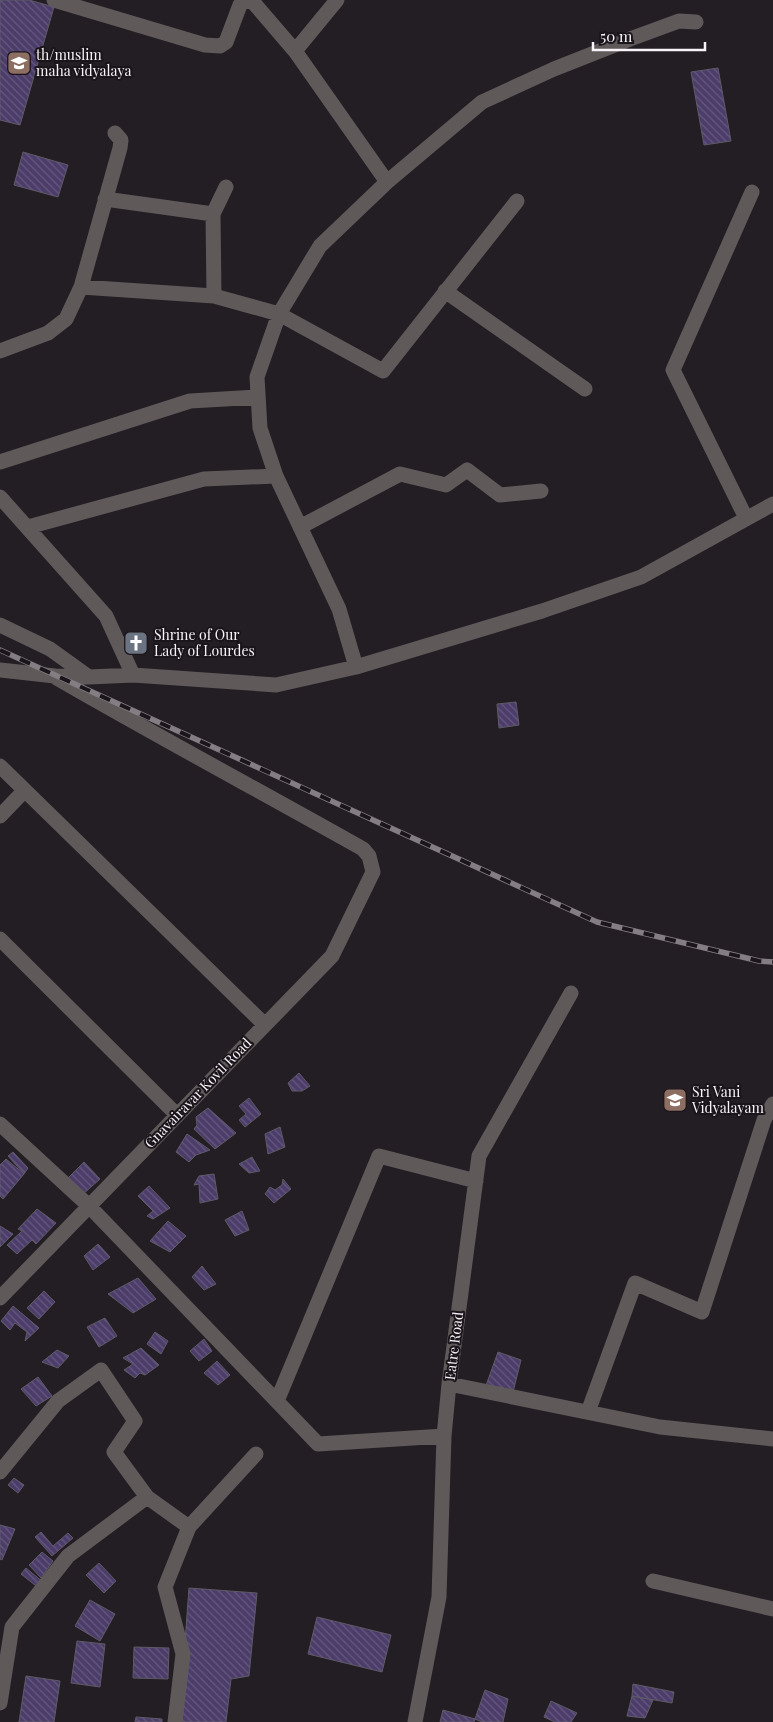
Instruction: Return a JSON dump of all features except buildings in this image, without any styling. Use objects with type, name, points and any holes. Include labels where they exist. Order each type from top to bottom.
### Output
[{"type":"street","points":[[54,0],[205,45],[220,46],[226,42],[240,5],[246,0],[253,2],[295,51],[387,182]]},
{"type":"street","points":[[295,51],[337,0]]},
{"type":"street","points":[[356,667],[339,610],[276,476],[260,428],[256,376],[279,314],[320,246],[387,182],[482,102],[554,69],[638,36],[680,21],[696,22]]},
{"type":"street","points":[[0,351],[48,333],[66,319],[81,287],[120,148],[122,140],[115,133]]},
{"type":"street","points":[[214,296],[213,214],[226,187]]},
{"type":"street","points":[[746,518],[673,370],[752,192]]},
{"type":"street","points":[[105,199],[213,214]]},
{"type":"street","points":[[81,287],[214,296],[279,314],[383,371],[517,201]]},
{"type":"street","points":[[446,291],[585,389]]},
{"type":"street","points":[[0,462],[190,401],[258,397]]},
{"type":"street","points":[[300,528],[400,474],[446,485],[467,470],[500,495],[541,491]]},
{"type":"street","points":[[28,527],[204,479],[276,476]]},
{"type":"street","points":[[0,498],[106,616],[134,674]]},
{"type":"street","points":[[0,670],[55,676],[89,677],[134,674],[276,685],[356,667],[542,612],[641,577],[746,518],[772,507]]},
{"type":"street","points":[[0,626],[50,649],[89,677]]},
{"type":"street","name":"Gnavairavar Kovil Road","points":[[0,1298],[332,956],[373,872],[369,856],[363,849],[290,807],[216,769],[55,676]]},
{"type":"street","points":[[0,766],[265,1025]]},
{"type":"street","points":[[0,816],[24,791]]},
{"type":"street","points":[[0,939],[177,1115]]},
{"type":"street","name":"Eatre Road","points":[[414,1722],[439,1597],[444,1436],[479,1156],[571,993]]},
{"type":"street","points":[[588,1412],[635,1283],[702,1312],[773,1104]]},
{"type":"street","points":[[0,1124],[88,1206],[318,1444],[444,1436]]},
{"type":"street","points":[[277,1402],[378,1156],[476,1181]]},
{"type":"street","points":[[0,1472],[58,1401],[101,1370],[135,1421],[114,1452],[147,1497],[189,1527]]},
{"type":"street","points":[[449,1384],[660,1427],[773,1439]]},
{"type":"street","points":[[175,1722],[183,1654],[166,1587],[189,1527],[256,1454]]},
{"type":"street","points":[[0,1703],[12,1627],[68,1556],[147,1497]]},
{"type":"street","points":[[653,1581],[773,1609]]},
{"type":"railway","points":[[0,650],[597,922],[759,961],[773,962]]},
{"type":"place","name":"th/muslim maha vidyalaya","points":[[19,63]]},
{"type":"place","name":"Shrine of Our Lady of Lourdes","points":[[136,643]]},
{"type":"place","name":"Sri Vani Vidyalayam","points":[[675,1100]]}]
